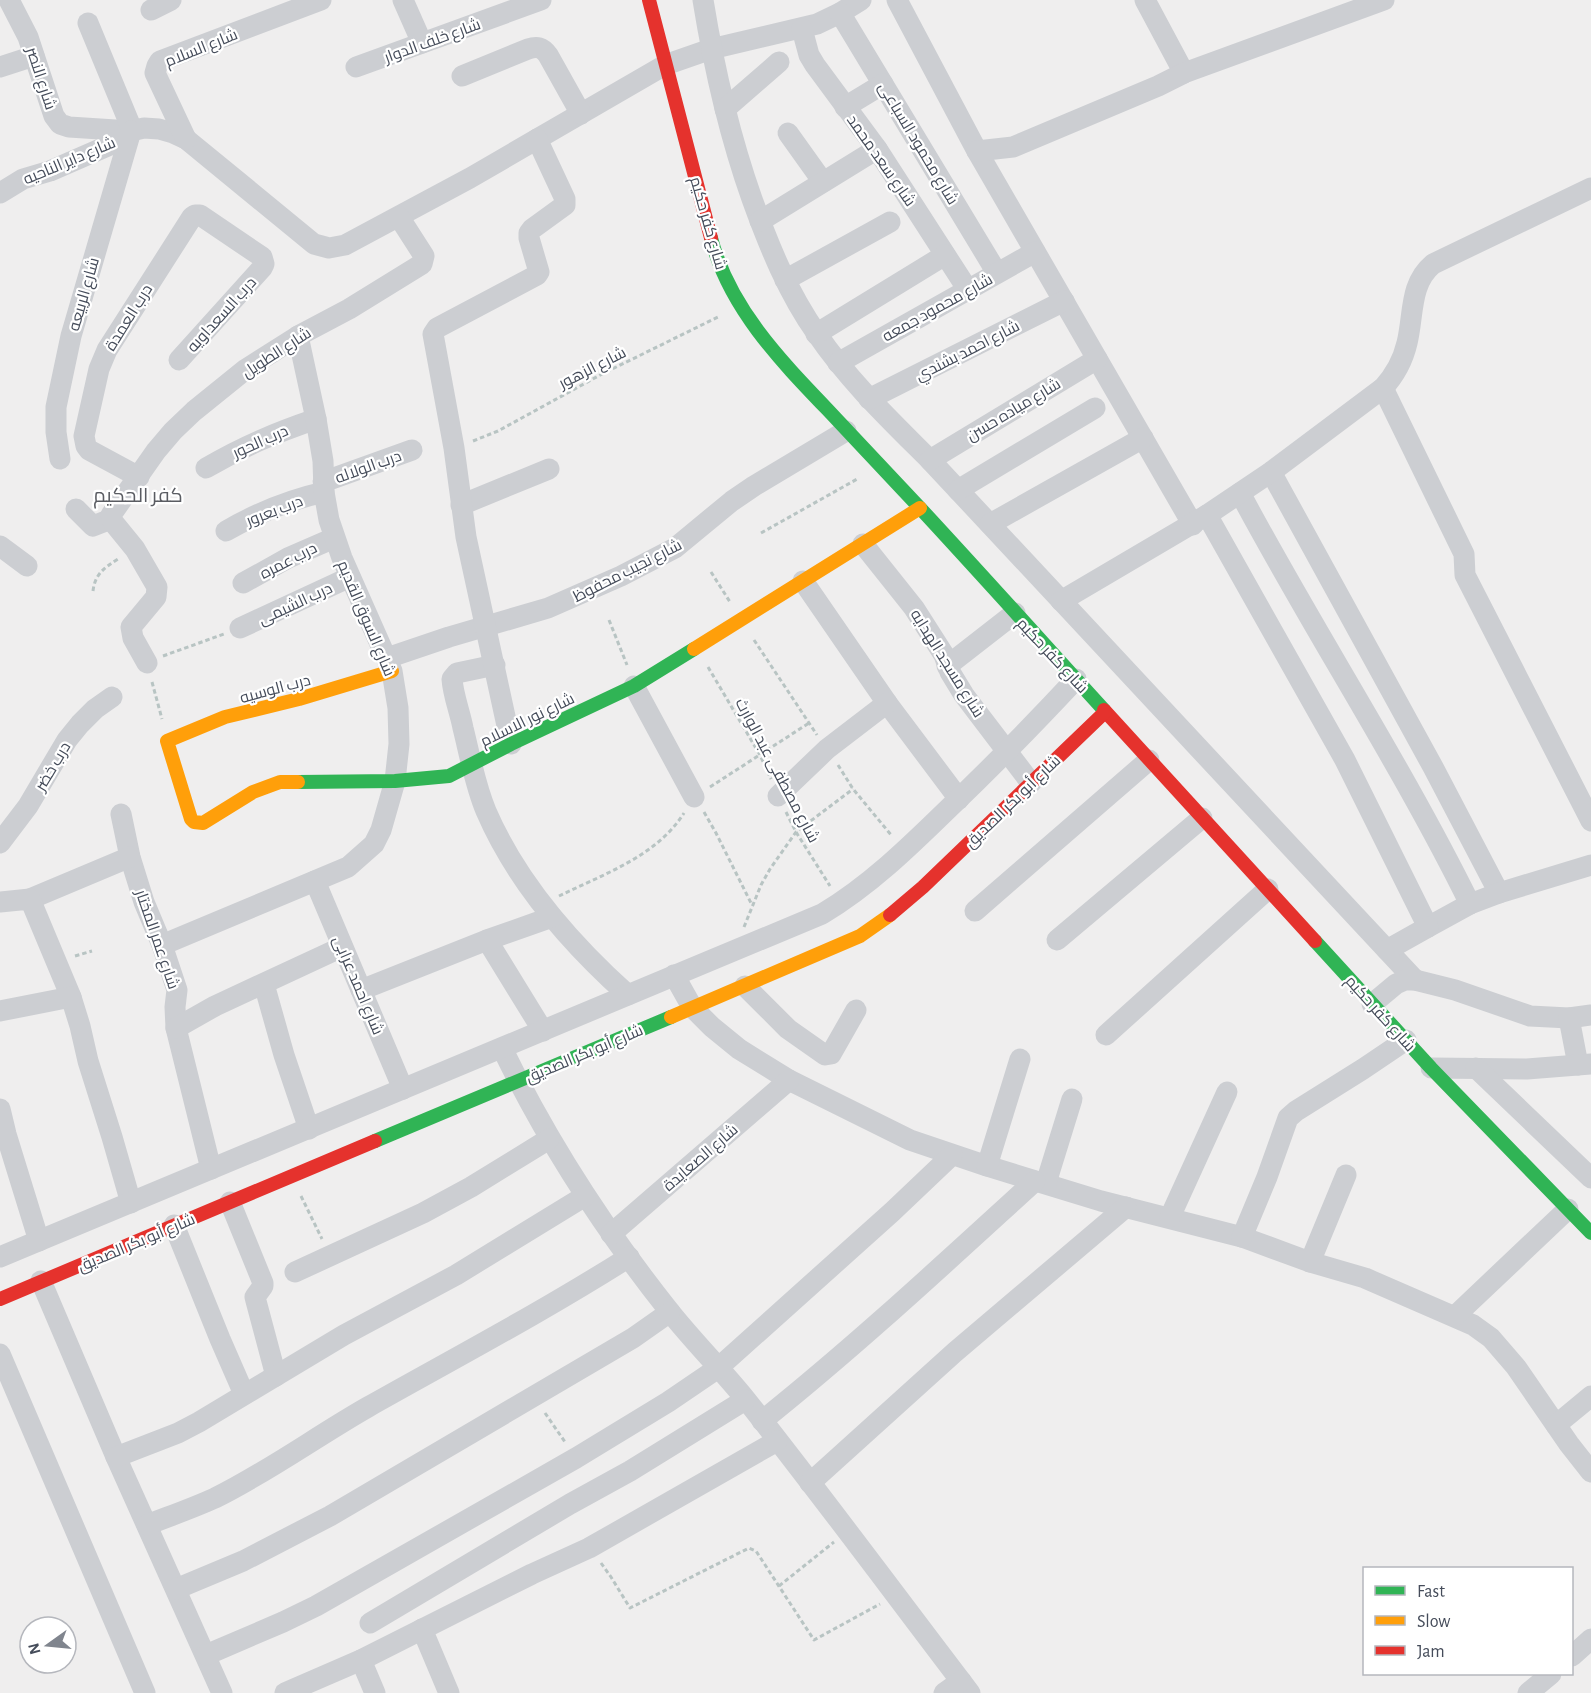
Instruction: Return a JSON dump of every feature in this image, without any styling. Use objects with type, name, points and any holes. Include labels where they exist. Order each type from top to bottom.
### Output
[{"type":"street","name":"شارع النصر","points":[[9,0],[22,22],[54,116],[60,124],[69,127],[131,131]]},
{"type":"street","points":[[151,10],[171,0]]},
{"type":"street","name":"شارع السلام","points":[[186,139],[155,73],[160,61],[298,4],[321,0]]},
{"type":"street","points":[[403,0],[422,43]]},
{"type":"street","name":"شارع خلف الدوار","points":[[356,67],[542,0]]},
{"type":"street","name":"شارع كفر حكيم","points":[[649,0],[716,256],[724,277],[750,321],[790,371],[920,508],[1431,1068],[1591,1233]]},
{"type":"street","points":[[703,0],[724,109],[745,177],[760,221],[785,280],[816,333],[869,399],[930,460],[1415,980]]},
{"type":"street","points":[[131,131],[159,129],[186,139],[314,244],[337,248],[399,217],[665,65],[711,49],[817,24],[861,0]]},
{"type":"street","points":[[897,0],[977,151],[1143,438],[1200,520],[1345,760],[1428,927]]},
{"type":"street","points":[[1145,0],[1184,73]]},
{"type":"street","points":[[977,151],[1013,147],[1344,7],[1384,0]]},
{"type":"street","name":"شارع محمود السباعى","points":[[840,13],[997,273]]},
{"type":"street","name":"شارع داير الناحيه","points":[[0,193],[23,179],[50,171],[112,144],[131,131],[88,23]]},
{"type":"street","name":"شارع سعد محمد","points":[[802,28],[805,44],[815,65],[876,149],[968,290]]},
{"type":"street","points":[[462,76],[534,47],[539,48],[548,55],[582,114]]},
{"type":"street","points":[[0,67],[34,56]]},
{"type":"street","points":[[724,109],[778,62]]},
{"type":"street","points":[[845,107],[883,84]]},
{"type":"street","name":"شارع الربيعه","points":[[60,459],[56,432],[56,407],[71,336],[131,131]]},
{"type":"street","points":[[788,133],[823,182]]},
{"type":"street","points":[[511,744],[461,505],[454,448],[433,334],[437,328],[539,272],[529,233],[566,205],[537,139]]},
{"type":"street","points":[[760,221],[876,149]]},
{"type":"street","points":[[1061,601],[1200,520],[1271,472],[1383,388],[1392,378],[1403,357],[1417,285],[1426,270],[1433,264],[1591,188]]},
{"type":"street","name":"درب العمدة","points":[[139,477],[89,450],[86,446],[84,436],[99,369],[107,350],[195,215],[200,214],[262,256],[264,264],[262,268]]},
{"type":"street","name":"شارع الطويل","points":[[114,513],[173,431],[194,411],[246,369],[422,264],[424,256],[399,217]]},
{"type":"street","points":[[785,280],[890,222]]},
{"type":"street","name":"شارع محمود جمعه","points":[[838,363],[1035,252]]},
{"type":"street","points":[[816,333],[945,255]]},
{"type":"street","name":"درب السعداويه","points":[[179,360],[262,268]]},
{"type":"street","name":"شارع احمد بشندي","points":[[869,399],[1064,301]]},
{"type":"street","name":"شارع السوق القديم","points":[[162,945],[348,867],[374,844],[381,830],[395,781],[399,744],[398,708],[389,665],[350,577],[328,520],[323,461],[298,336]]},
{"type":"street","name":"شارع مياده حسن","points":[[930,460],[1097,359]]},
{"type":"street","points":[[1383,388],[1464,554],[1465,574],[1591,821]]},
{"type":"street","points":[[958,490],[1095,408]]},
{"type":"street","name":"درب الحور","points":[[206,468],[241,448],[316,419]]},
{"type":"street","name":"شارع نجيب محفوظ","points":[[389,665],[485,627],[557,604],[661,556],[687,539],[732,501],[754,486],[846,431]]},
{"type":"street","points":[[990,524],[1143,438]]},
{"type":"street","name":"درب الولاله","points":[[324,487],[412,450]]},
{"type":"street","points":[[461,505],[549,469]]},
{"type":"street","points":[[1271,472],[1433,767],[1499,893]]},
{"type":"street","name":"درب بعرور","points":[[226,531],[263,511],[324,487]]},
{"type":"street","points":[[1240,493],[1306,613],[1370,720],[1444,852],[1470,904]]},
{"type":"street","name":"شارع نور الاسلام","points":[[167,741],[190,815],[194,822],[199,824],[254,792],[280,782],[395,781],[449,776],[634,686],[742,621],[920,508]]},
{"type":"street","points":[[76,509],[93,526],[114,513],[157,587],[156,597],[131,627],[133,638],[147,663]]},
{"type":"street","name":"درب عمره","points":[[243,583],[288,558],[334,538]]},
{"type":"street","name":"شارع مسجد الهدايه","points":[[863,544],[914,608],[944,655],[947,666],[964,695],[1031,783]]},
{"type":"street","points":[[0,546],[27,566]]},
{"type":"street","name":"درب الشيمى","points":[[240,628],[350,577]]},
{"type":"street","points":[[803,581],[887,703],[959,799]]},
{"type":"street","points":[[947,666],[1015,613]]},
{"type":"street","name":"درب الوسيه","points":[[167,741],[225,717],[299,699],[389,665]]},
{"type":"street","points":[[495,665],[456,674],[452,679],[478,789],[491,822],[512,862],[547,911],[594,965],[628,995]]},
{"type":"street","points":[[0,1257],[822,914],[840,903],[905,851],[1007,752],[1076,679]]},
{"type":"street","points":[[634,686],[694,797]]},
{"type":"street","name":"درب خضر","points":[[0,843],[28,806],[67,740],[80,724],[111,697]]},
{"type":"street","points":[[778,796],[827,749],[887,703]]},
{"type":"street","name":"شارع أبو بكر الصديق","points":[[0,1299],[860,936],[885,920],[923,887],[1105,711]]},
{"type":"street","points":[[975,911],[1149,760]]},
{"type":"street","name":"شارع عمر المختار","points":[[122,814],[130,857],[144,902],[177,990],[176,1028],[211,1169]]},
{"type":"street","points":[[1057,940],[1202,818]]},
{"type":"street","points":[[0,902],[30,899],[130,857]]},
{"type":"street","points":[[1387,950],[1470,904],[1591,865]]},
{"type":"street","name":"شارع احمد عرابى","points":[[315,881],[403,1089]]},
{"type":"street","points":[[1106,1035],[1268,889]]},
{"type":"street","points":[[30,899],[71,997],[131,1203]]},
{"type":"street","points":[[361,990],[486,940],[547,911]]},
{"type":"street","points":[[486,940],[543,1031]]},
{"type":"street","points":[[176,1028],[224,1002],[342,947]]},
{"type":"street","points":[[674,975],[692,1007],[739,1049],[789,1080],[910,1140],[987,1166],[1125,1207],[1242,1237],[1310,1262],[1365,1278],[1473,1325],[1491,1338],[1516,1367],[1591,1472]]},
{"type":"street","points":[[1372,1004],[1396,984],[1405,980],[1415,980],[1474,996],[1530,1016],[1569,1018],[1591,1015]]},
{"type":"street","points":[[264,984],[284,1055],[309,1129]]},
{"type":"street","points":[[745,986],[788,1029],[825,1055],[831,1054],[856,1010]]},
{"type":"street","points":[[0,1011],[71,997]]},
{"type":"street","points":[[1431,1068],[1527,1069],[1585,1065],[1569,1018]]},
{"type":"street","points":[[1242,1237],[1288,1118],[1364,1070],[1406,1040]]},
{"type":"street","points":[[502,1048],[549,1139],[611,1234],[670,1312],[746,1400],[966,1687],[944,1693]]},
{"type":"street","points":[[987,1166],[1020,1059]]},
{"type":"street","points":[[1476,1068],[1591,1178]]},
{"type":"street","name":"شارع الصعايدة","points":[[611,1234],[789,1080]]},
{"type":"street","points":[[1170,1217],[1227,1092]]},
{"type":"street","points":[[762,1422],[823,1373],[1040,1182],[1072,1099]]},
{"type":"street","points":[[0,1109],[39,1241]]},
{"type":"street","points":[[295,1272],[452,1198],[549,1139]]},
{"type":"street","points":[[206,1655],[316,1606],[576,1458],[668,1402],[718,1368],[952,1155]]},
{"type":"street","points":[[1310,1262],[1346,1174]]},
{"type":"street","points":[[116,1457],[178,1433],[219,1411],[344,1335],[456,1275],[585,1196]]},
{"type":"street","points":[[230,1202],[263,1283],[263,1287],[255,1297],[276,1376]]},
{"type":"street","points":[[810,1483],[955,1352],[1125,1207]]},
{"type":"street","points":[[1455,1316],[1568,1209]]},
{"type":"street","points":[[174,1226],[244,1394]]},
{"type":"street","points":[[147,1525],[214,1498],[245,1481],[350,1417],[531,1317],[629,1257]]},
{"type":"street","points":[[42,1281],[116,1457],[222,1693]]},
{"type":"street","points":[[176,1589],[243,1561],[330,1516],[633,1338],[670,1312]]},
{"type":"street","points":[[0,1353],[145,1693]]},
{"type":"street","points":[[1556,1425],[1591,1396]]},
{"type":"street","points":[[370,1623],[630,1471],[746,1400]]},
{"type":"street","points":[[292,1692],[589,1548],[777,1441]]},
{"type":"street","points":[[422,1629],[449,1693]]},
{"type":"street","points":[[1573,1655],[1591,1639]]},
{"type":"street","points":[[361,1660],[375,1693]]},
{"type":"street","points":[[1528,1693],[1550,1675]]},
{"type":"path","name":"شارع الزهور","points":[[454,448],[498,431],[602,374],[740,306]]},
{"type":"path","points":[[761,533],[880,466]]},
{"type":"path","points":[[93,591],[94,581],[104,568],[135,549]]},
{"type":"path","points":[[711,572],[742,621]]},
{"type":"path","points":[[609,620],[634,686]]},
{"type":"path","points":[[167,741],[147,663],[240,628]]},
{"type":"path","name":"شارع مصطفى عبد الوارث","points":[[696,648],[760,755],[796,832],[840,903]]},
{"type":"path","points":[[547,911],[654,847],[680,819],[694,797],[809,723]]},
{"type":"path","points":[[735,951],[752,905],[770,869],[796,832],[853,789]]},
{"type":"path","points":[[694,797],[716,834],[752,905]]},
{"type":"path","points":[[292,1176],[330,1257]]},
{"type":"path","points":[[534,1397],[576,1458]]},
{"type":"path","points":[[779,1586],[846,1531]]},
{"type":"path","points":[[589,1548],[611,1577],[630,1608],[749,1548],[756,1551],[814,1640],[895,1595]]},
{"type":"traffic: fast","points":[[711,238],[730,287],[758,331],[774,351],[1104,710]]},
{"type":"traffic: fast","points":[[298,782],[395,781],[449,776],[634,686],[694,649]]},
{"type":"traffic: fast","points":[[1315,941],[1431,1068],[1591,1233]]},
{"type":"traffic: fast","points":[[375,1141],[671,1017]]},
{"type":"traffic: slow","points":[[694,649],[920,508]]},
{"type":"traffic: slow","points":[[298,782],[280,782],[253,792],[203,823],[194,822],[191,819],[167,741],[225,717],[299,699],[392,671]]},
{"type":"traffic: slow","points":[[671,1017],[860,936],[890,915]]},
{"type":"traffic: jam","points":[[649,0],[711,238]]},
{"type":"traffic: jam","points":[[1104,710],[1315,941]]},
{"type":"traffic: jam","points":[[890,915],[923,887],[1105,712]]},
{"type":"traffic: jam","points":[[0,1299],[375,1141]]},
{"type":"district","name":"كفر الحكيم","points":[[138,495]]}]
